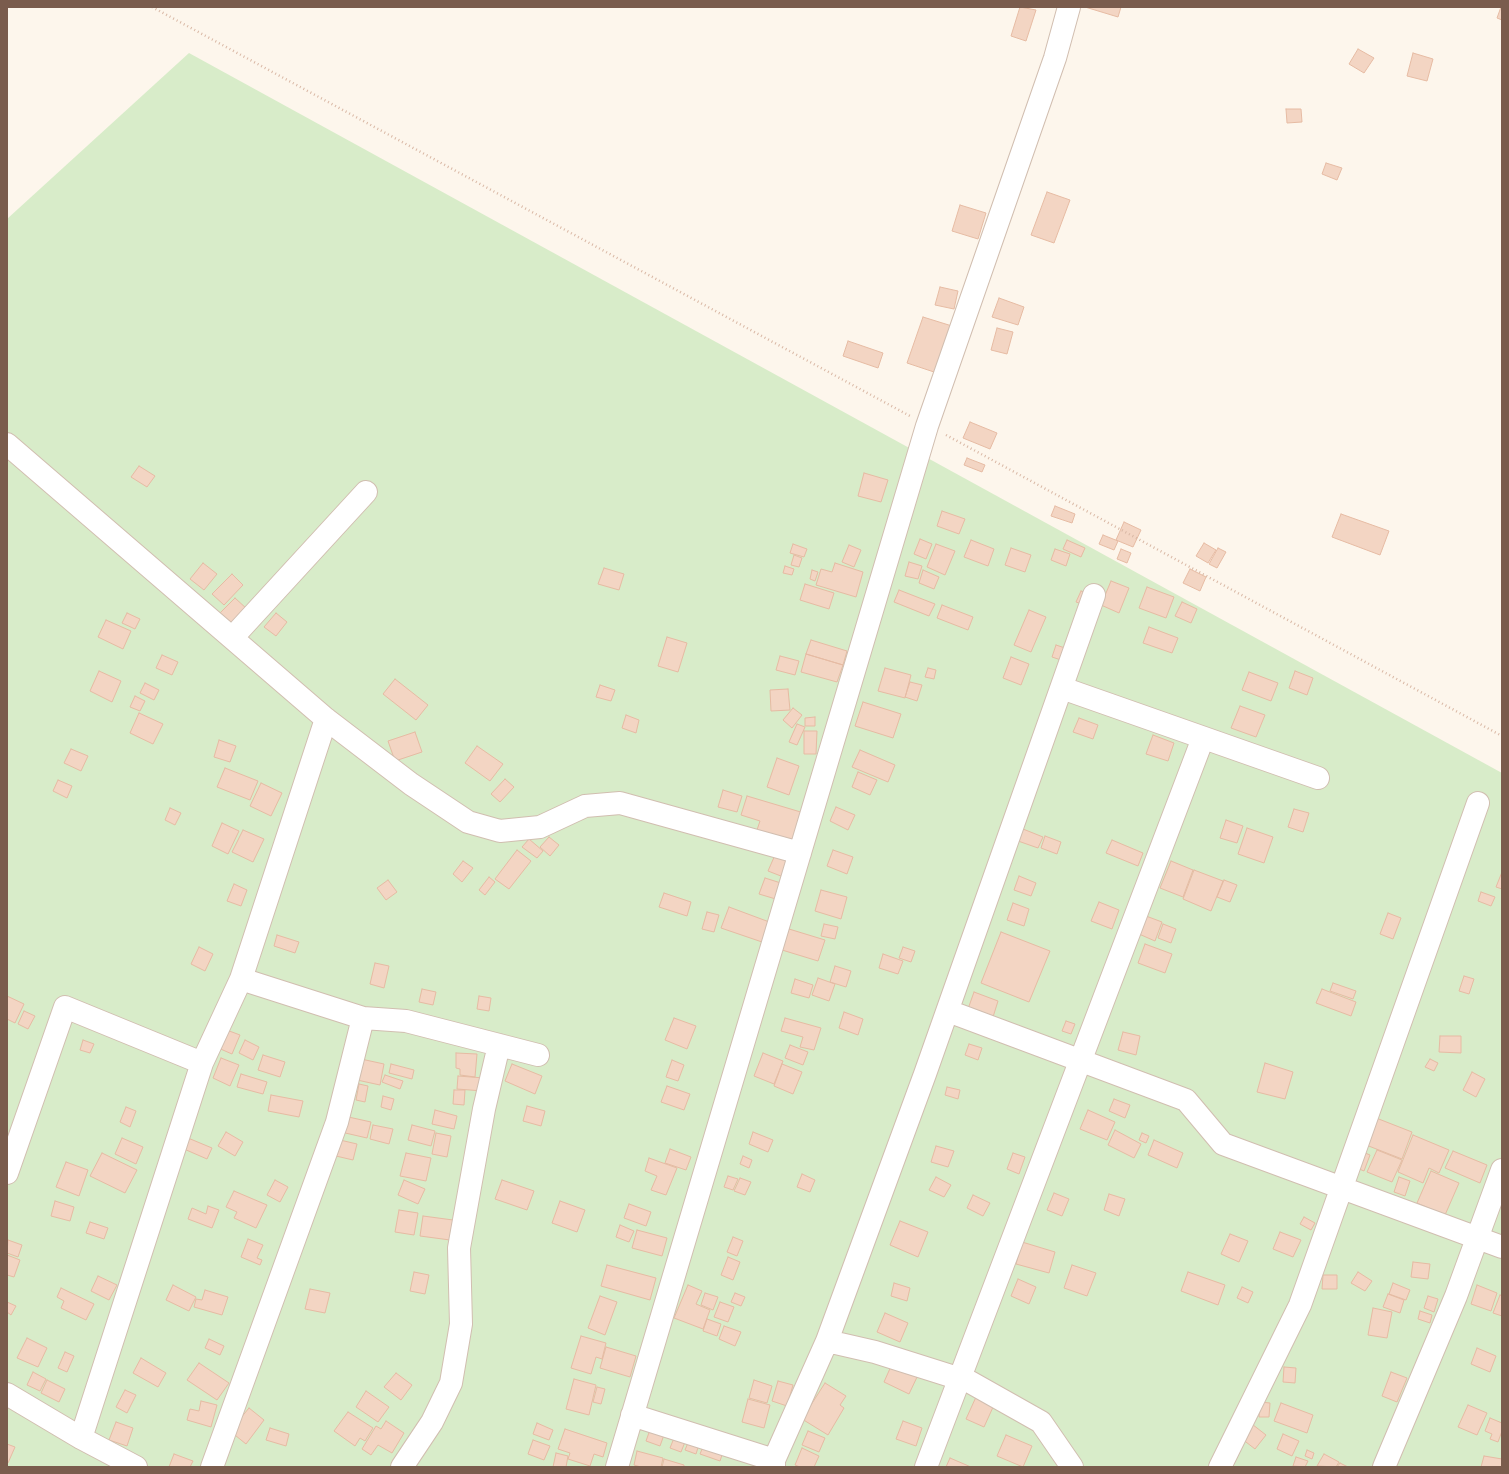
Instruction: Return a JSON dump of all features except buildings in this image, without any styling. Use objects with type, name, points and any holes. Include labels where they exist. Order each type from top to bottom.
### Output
[{"type":"street","points":[[617,1467],[928,426],[1055,58],[1070,7]]},
{"type":"street","points":[[7,444],[326,719],[411,784],[468,822],[500,831],[540,827],[585,806],[620,804],[800,853]]},
{"type":"street","points":[[232,638],[366,492]]},
{"type":"street","points":[[632,1415],[774,1463],[827,1340],[948,1011],[1094,596]]},
{"type":"street","points":[[1062,688],[1318,778]]},
{"type":"street","points":[[81,1438],[202,1062],[241,979],[326,719]]},
{"type":"street","points":[[926,1467],[1203,738]]},
{"type":"street","points":[[1220,1467],[1300,1306],[1478,803]]},
{"type":"street","points":[[241,979],[362,1018],[406,1021],[538,1055]]},
{"type":"street","points":[[7,1173],[65,1007],[202,1062]]},
{"type":"street","points":[[948,1011],[1186,1100],[1223,1144],[1502,1247]]},
{"type":"street","points":[[212,1467],[337,1122],[362,1018]]},
{"type":"street","points":[[402,1467],[432,1422],[451,1383],[461,1324],[458,1248],[484,1109],[499,1045]]},
{"type":"street","points":[[1384,1467],[1456,1296],[1502,1170]]},
{"type":"street","points":[[827,1340],[875,1352],[970,1382],[1041,1422],[1072,1467]]},
{"type":"street","points":[[7,1394],[81,1438],[136,1467]]},
{"type":"path","points":[[152,7],[1502,736]]},
{"type":"green space","points":[[189,53],[1502,773],[1502,1467],[7,1467],[7,219]]}]
